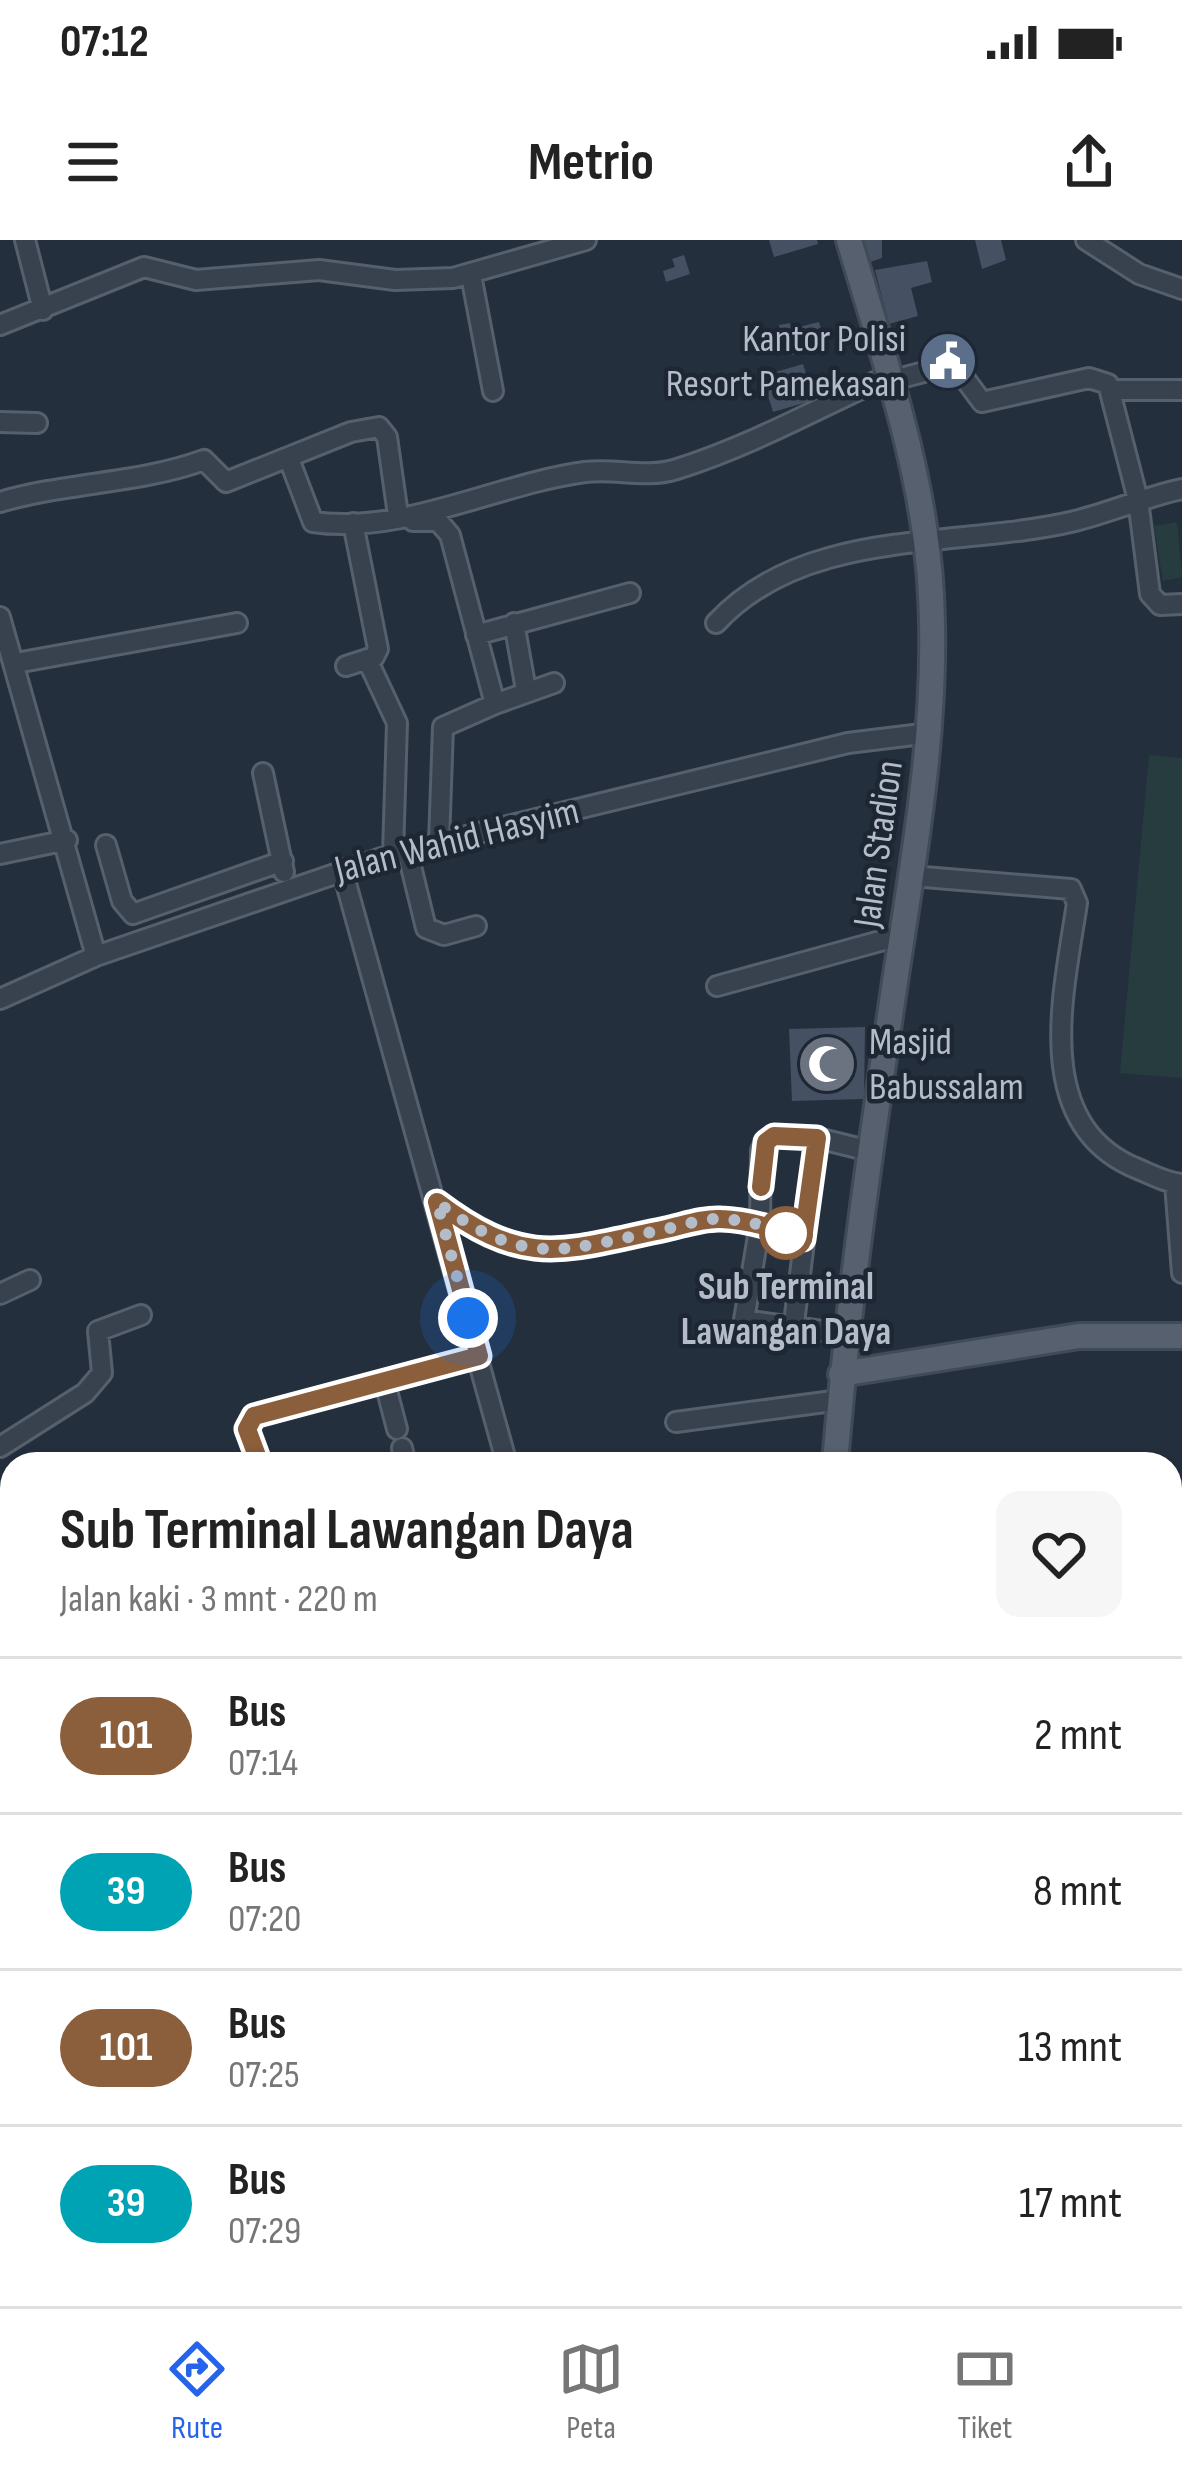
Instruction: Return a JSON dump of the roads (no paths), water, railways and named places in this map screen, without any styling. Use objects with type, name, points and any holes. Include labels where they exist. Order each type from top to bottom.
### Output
[{"type":"main road","name":"Jalan Stadion","points":[[836,1452],[844,1334],[930,733],[926,540],[889,378],[849,240]]},
{"type":"main road","points":[[841,1374],[1024,1349],[1079,1336],[1182,1336]]},
{"type":"street","points":[[25,240],[43,310]]},
{"type":"street","points":[[0,325],[144,267],[196,280],[319,270],[395,280],[471,275],[563,243],[586,240]]},
{"type":"street","points":[[1086,240],[1139,274],[1182,289]]},
{"type":"street","points":[[471,275],[493,391]]},
{"type":"street","points":[[360,527],[585,472],[662,474],[737,447],[889,378],[954,364],[982,402],[1089,378],[1099,378],[1114,391],[1138,500],[1150,594],[1160,604],[1182,604]]},
{"type":"street","points":[[1114,391],[1182,390]]},
{"type":"street","points":[[0,422],[38,423]]},
{"type":"street","points":[[0,502],[118,476],[155,477],[204,460],[226,482],[351,432],[379,427],[387,437],[398,515]]},
{"type":"street","points":[[289,459],[313,522],[360,527],[438,521],[445,527],[495,704]]},
{"type":"street","points":[[716,622],[762,582],[856,553],[1077,520],[1182,489]]},
{"type":"street","points":[[346,666],[367,659],[378,649],[360,527]]},
{"type":"street","points":[[476,634],[630,593]]},
{"type":"street","points":[[0,617],[68,840],[96,956]]},
{"type":"street","points":[[514,622],[526,691]]},
{"type":"street","points":[[16,663],[237,623]]},
{"type":"street","points":[[367,659],[397,723],[400,852],[426,928],[444,935],[476,926]]},
{"type":"street","points":[[439,843],[443,727],[554,683]]},
{"type":"street","name":"Jalan Wahid Hasyim","points":[[0,999],[96,956],[342,868],[848,743],[930,733]]},
{"type":"street","points":[[263,773],[283,861],[284,889]]},
{"type":"street","points":[[0,854],[68,840]]},
{"type":"street","points":[[106,845],[125,910],[134,914],[283,861]]},
{"type":"street","points":[[342,868],[504,1452]]},
{"type":"street","points":[[913,876],[1071,889],[1077,902],[1060,1033],[1067,1097],[1097,1144],[1127,1165],[1179,1184],[1182,1274]]},
{"type":"street","points":[[717,986],[902,935]]},
{"type":"street","points":[[844,1334],[793,1331],[744,1320],[760,1224],[766,1142],[774,1136],[817,1138],[870,1150]]},
{"type":"street","points":[[793,1331],[817,1138]]},
{"type":"street","points":[[437,1202],[484,1235],[547,1250],[576,1250],[717,1218],[760,1224],[803,1239]]},
{"type":"street","points":[[0,1294],[30,1280]]},
{"type":"street","points":[[0,1447],[85,1393],[102,1373],[98,1331],[141,1316]]},
{"type":"street","points":[[256,1452],[247,1429],[254,1416],[479,1356]]},
{"type":"street","points":[[385,1383],[402,1447]]},
{"type":"street","points":[[676,1422],[840,1400]]},
{"type":"place","name":"Kantor Polisi Resort Pamekasan","points":[[948,361]]},
{"type":"place","name":"Masjid Babussalam","points":[[827,1064]]},
{"type":"place","name":"Sub Terminal Lawangan Daya","points":[[786,1233]]}]
